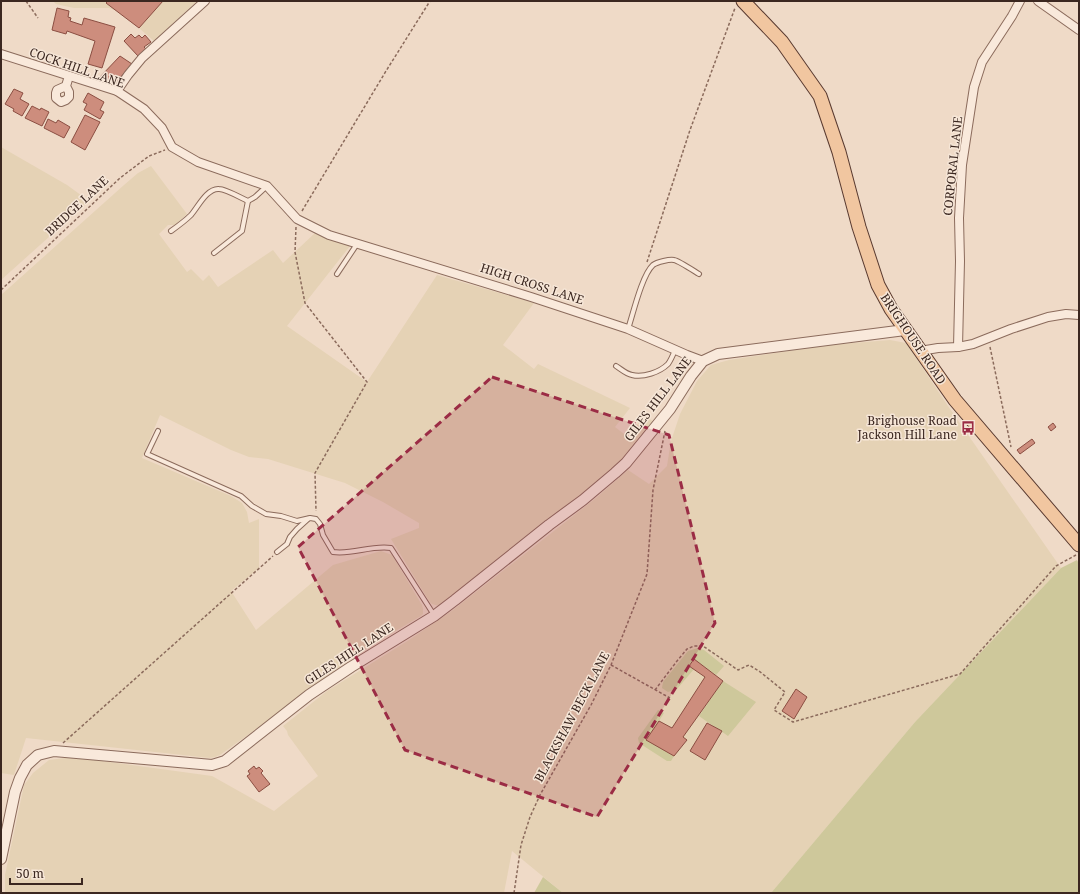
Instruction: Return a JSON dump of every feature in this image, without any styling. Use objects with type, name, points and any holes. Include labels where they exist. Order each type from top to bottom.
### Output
[{"type":"main road","name":"BRIGHOUSE ROAD","points":[[739,5],[782,42],[820,96],[839,152],[859,227],[878,285],[891,309],[955,400],[1079,545]]},
{"type":"street","points":[[117,92],[128,75],[142,58],[205,1]]},
{"type":"street","name":"CORPORAL LANE","points":[[958,347],[960,268],[959,218],[962,165],[974,86],[982,62],[1020,1]]},
{"type":"street","points":[[1038,1],[1079,30]]},
{"type":"street","name":"COCK HILL LANE","points":[[1,54],[117,92],[144,109],[149,114],[162,128],[172,147]]},
{"type":"street","points":[[66,86],[70,76]]},
{"type":"street","name":"HIGH CROSS LANE","points":[[172,147],[198,162],[266,186],[297,219],[329,235],[531,297],[628,329],[703,361]]},
{"type":"street","points":[[920,351],[973,344],[1033,321],[1048,317],[1066,314],[1079,315]]},
{"type":"street","points":[[703,361],[718,354],[905,330]]},
{"type":"street","name":"GILES HILL LANE","points":[[1,859],[15,792],[27,764],[38,755],[54,751],[212,765],[225,761],[309,695],[351,666],[434,616],[583,500],[626,463],[670,409],[691,376],[703,361]]},
{"type":"lane","points":[[214,253],[242,231],[248,201],[255,197],[266,186]]},
{"type":"lane","points":[[171,231],[190,215],[211,191],[219,189],[248,201]]},
{"type":"lane","points":[[337,274],[357,244]]},
{"type":"lane","points":[[628,329],[642,285],[654,264],[675,260],[699,274]]},
{"type":"lane","points":[[616,366],[633,376],[650,374],[662,369],[668,364],[676,350]]},
{"type":"lane","points":[[158,431],[147,454],[241,496],[252,506],[266,514],[281,516],[297,521],[310,518],[316,519],[320,524],[323,535],[333,552],[340,553],[382,546],[391,548],[434,616]]},
{"type":"lane","points":[[277,552],[287,544],[290,537],[297,529],[310,518]]},
{"type":"path","points":[[26,1],[38,18]]},
{"type":"path","points":[[316,519],[315,473],[367,382],[305,303],[294,252],[297,219],[430,1]]},
{"type":"path","points":[[646,263],[690,130],[739,5]]},
{"type":"path","name":"BRIDGE LANE","points":[[1,290],[120,178],[149,156],[172,147]]},
{"type":"path","points":[[988,338],[1012,450]]},
{"type":"path","name":"BLACKSHAW BECK LANE","points":[[514,893],[521,845],[530,817],[540,795],[591,705],[611,665],[647,574],[653,490],[665,431]]},
{"type":"path","points":[[54,751],[277,552]]},
{"type":"path","points":[[655,690],[687,649],[694,646],[703,646],[738,670],[749,665],[759,671],[785,692],[774,710],[793,722],[960,674],[1056,566],[1079,553]]},
{"type":"path","points":[[611,665],[670,698]]},
{"type":"highlighted area","points":[[492,377],[669,435],[715,623],[597,817],[405,750],[298,547]]},
{"type":"shaded area","points":[[53,1],[197,1],[154,41],[117,11],[109,8],[74,8],[56,4]]},
{"type":"shaded area","points":[[1,147],[67,185],[89,201],[1,280]]},
{"type":"shaded area","points":[[151,166],[187,214],[175,225],[168,225],[159,234],[187,272],[191,269],[203,281],[209,275],[218,287],[273,250],[283,263],[315,233],[350,246],[287,326],[367,382],[437,275],[534,303],[503,345],[534,369],[538,364],[630,408],[615,427],[628,437],[644,416],[653,421],[621,462],[523,539],[490,568],[439,606],[432,604],[429,601],[391,539],[419,528],[419,523],[383,502],[345,483],[268,459],[249,457],[231,450],[160,415],[142,458],[231,496],[242,503],[247,512],[249,523],[259,519],[259,568],[231,591],[256,630],[333,565],[381,551],[392,555],[422,605],[423,614],[365,649],[252,732],[215,757],[210,758],[26,738],[14,775],[1,773],[1,295],[124,185],[138,173]]},
{"type":"shaded area","points":[[890,340],[906,343],[950,409],[1061,568],[915,722],[771,893],[563,893],[512,851],[504,893],[5,893],[5,875],[24,785],[33,773],[49,760],[73,757],[212,776],[274,811],[318,776],[283,726],[327,691],[409,640],[453,610],[596,498],[628,470],[649,484],[667,466],[671,441],[680,414],[697,381],[711,365],[729,360],[828,345]]},
{"type":"shaded area","points":[[1077,560],[1079,564],[1079,893],[771,893],[915,722],[1061,568]]},
{"type":"shaded area","points":[[698,648],[704,650],[724,666],[716,675],[694,659],[689,666],[694,669],[677,689],[668,692],[662,688],[663,682],[688,651]]},
{"type":"shaded area","points":[[723,681],[756,702],[728,736],[699,716]]},
{"type":"shaded area","points":[[658,710],[664,713],[647,740],[674,756],[671,761],[667,761],[639,743],[638,738]]},
{"type":"shaded area","points":[[543,877],[563,893],[534,893]]},
{"type":"building","points":[[108,1],[163,1],[139,28],[106,3]]},
{"type":"building","points":[[57,8],[69,11],[68,17],[71,18],[70,21],[82,25],[84,18],[115,27],[102,68],[88,64],[95,41],[67,31],[66,34],[52,30]]},
{"type":"building","points":[[131,34],[135,38],[139,35],[142,38],[145,35],[151,42],[144,47],[146,49],[138,56],[124,41]]},
{"type":"building","points":[[120,56],[132,64],[113,86],[100,77]]},
{"type":"building","points":[[14,89],[23,93],[20,99],[29,104],[22,116],[5,104]]},
{"type":"building","points":[[88,93],[104,102],[100,110],[104,112],[100,119],[84,110],[87,104],[83,102]]},
{"type":"building","points":[[32,106],[49,112],[42,126],[25,118]]},
{"type":"building","points":[[85,115],[100,122],[85,150],[71,142]]},
{"type":"building","points":[[48,119],[56,123],[58,120],[70,127],[64,138],[44,128]]},
{"type":"building","points":[[1053,423],[1056,427],[1051,431],[1048,427]]},
{"type":"building","points":[[1032,439],[1035,443],[1020,454],[1017,450]]},
{"type":"building","points":[[694,659],[723,681],[683,737],[687,740],[674,756],[646,740],[659,721],[672,728],[705,677],[689,666]]},
{"type":"building","points":[[796,689],[807,697],[794,719],[782,711]]},
{"type":"building","points":[[707,723],[722,731],[705,760],[690,751]]},
{"type":"building","points":[[254,766],[256,769],[259,767],[263,771],[261,773],[270,784],[259,792],[247,776],[250,774],[248,771]]},
{"type":"place","name":"Brighouse Road Jackson Hill Lane","points":[[968,428]]}]
